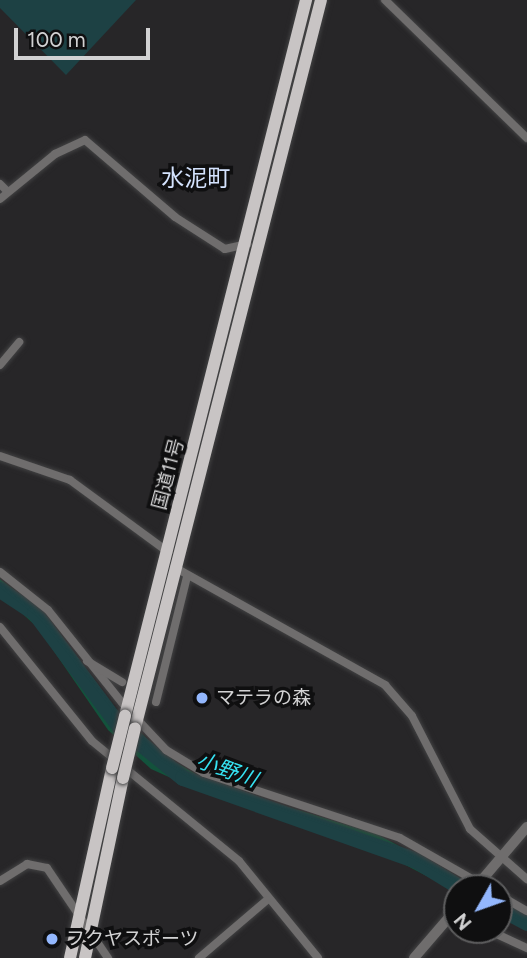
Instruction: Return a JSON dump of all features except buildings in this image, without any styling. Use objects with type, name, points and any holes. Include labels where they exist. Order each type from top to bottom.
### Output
[{"type":"highway","name":"国道11号","points":[[70,958],[75,911],[306,0]]},
{"type":"highway","name":"国道11号","points":[[85,958],[88,931],[136,724],[321,0]]},
{"type":"street","points":[[385,0],[527,138]]},
{"type":"street","points":[[0,184],[4,195],[55,154],[85,140],[225,249],[260,240]]},
{"type":"street","points":[[0,365],[19,342]]},
{"type":"street","points":[[0,456],[70,480],[167,551],[175,570],[385,685],[412,716],[470,829],[527,879]]},
{"type":"street","points":[[0,572],[48,610],[136,724],[166,750],[204,774],[347,817],[457,874]]},
{"type":"street","points":[[156,702],[187,577]]},
{"type":"street","points":[[0,626],[92,740],[239,861],[267,900],[317,958]]},
{"type":"street","points":[[85,661],[122,682]]},
{"type":"street","points":[[489,874],[527,827]]},
{"type":"street","points":[[0,881],[38,863],[108,958]]},
{"type":"street","points":[[200,958],[267,900]]},
{"type":"street","points":[[414,958],[443,929]]},
{"type":"green space","points":[[0,579],[38,608],[113,706],[165,756],[213,784],[377,834],[450,874],[443,874],[443,885],[375,849],[209,795],[151,769],[108,730],[38,628],[0,593]]},
{"type":"green space","points":[[513,908],[527,916],[527,930],[513,922]]},
{"type":"water","points":[[0,0],[136,0],[66,75],[0,8]]},
{"type":"waterway","name":"小野川","points":[[0,590],[35,613],[120,727],[183,778],[415,860],[443,877]]},
{"type":"waterway","name":"小野川","points":[[513,916],[527,923]]},
{"type":"place","name":"マテラの森","points":[[202,698]]},
{"type":"place","name":"フクヤスポーツ","points":[[52,939]]},
{"type":"district","name":"水泥町","points":[[196,178]]}]
